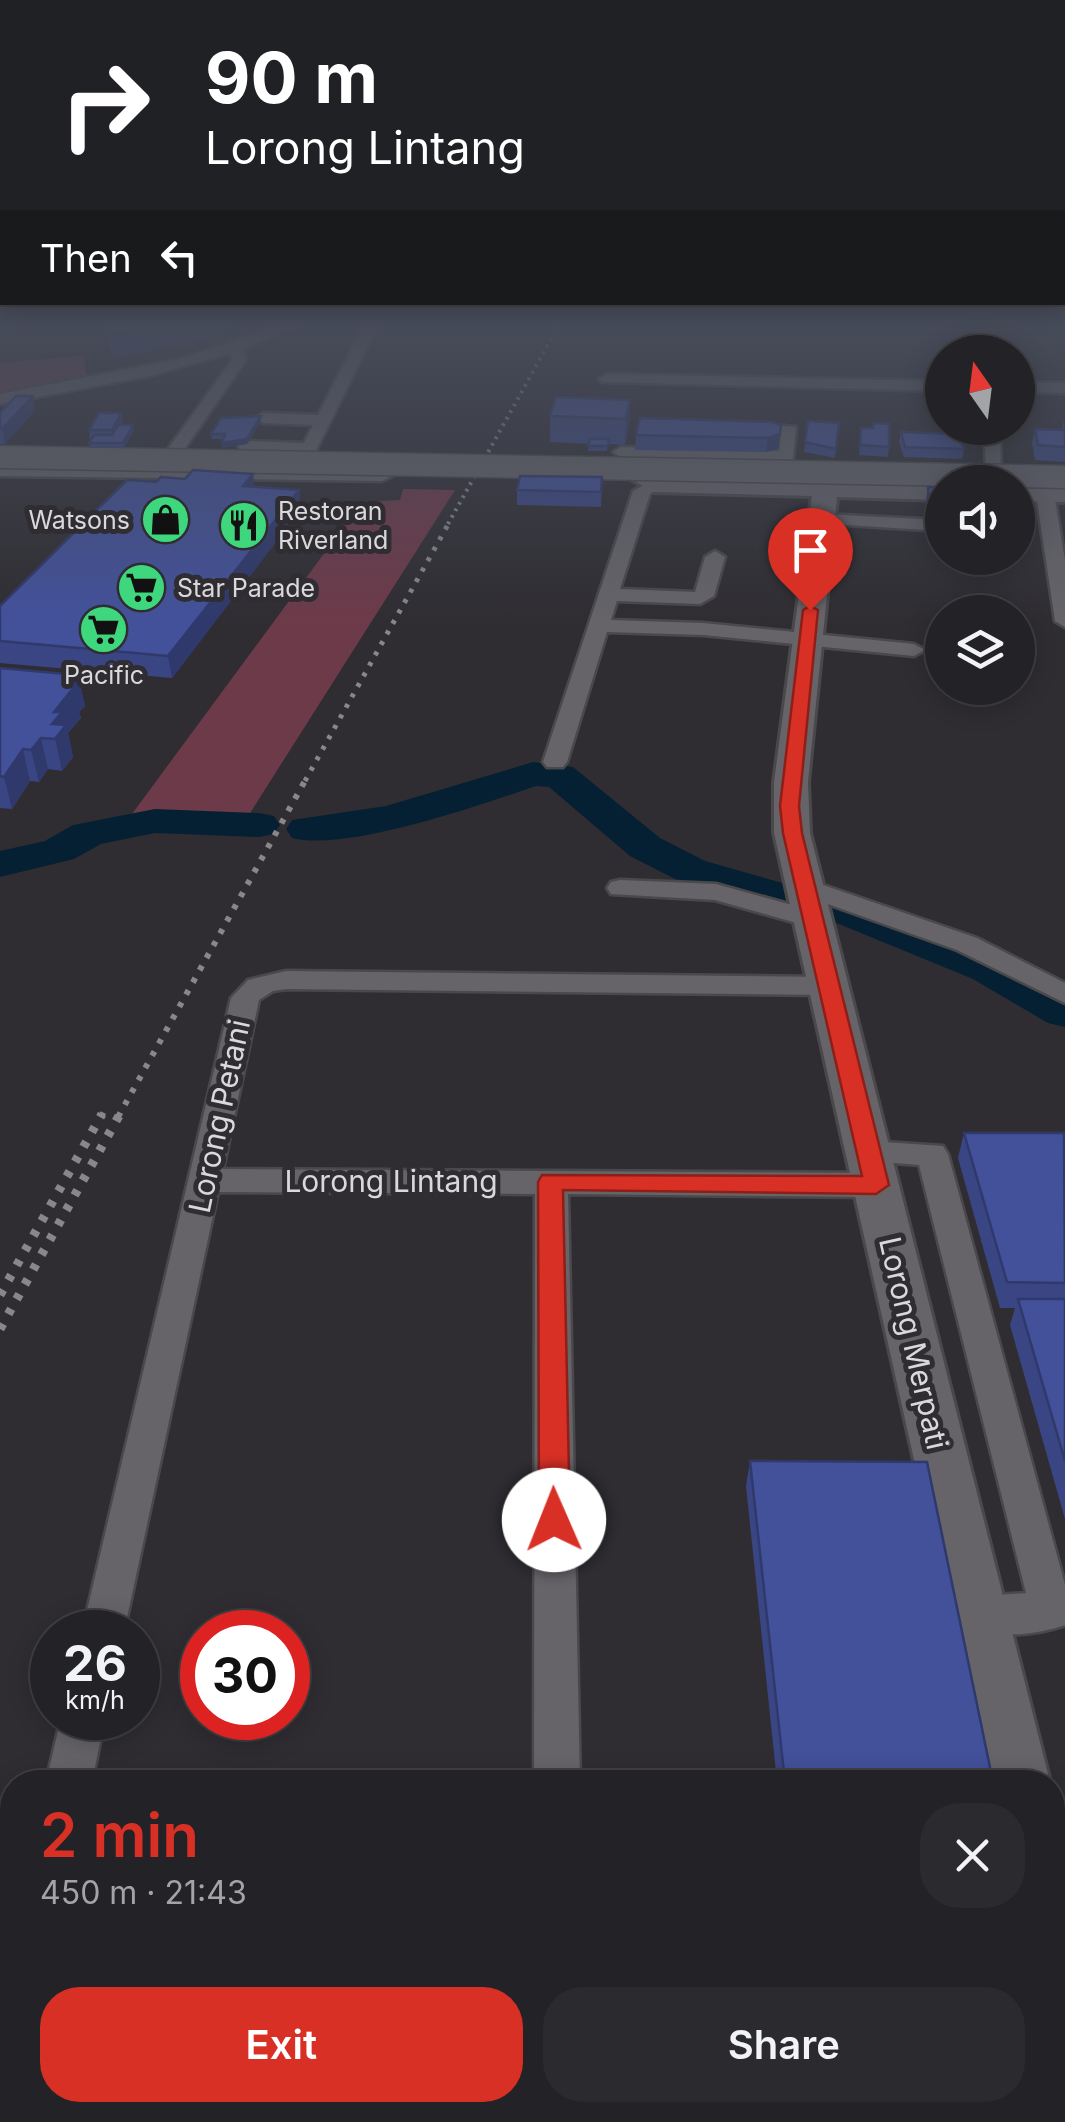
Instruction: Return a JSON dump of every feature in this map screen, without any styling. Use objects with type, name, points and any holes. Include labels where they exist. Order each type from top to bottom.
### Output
[{"type":"main road","points":[[0,455],[1065,475]]},
{"type":"main road","points":[[925,467],[787,461],[650,466],[638,476],[653,486],[823,504],[925,491]]},
{"type":"main road","points":[[0,469],[925,489]]},
{"type":"main road","points":[[1035,473],[1065,475]]},
{"type":"main road","name":"Lorong Merpati","points":[[823,504],[789,806],[807,902],[1015,1770]]},
{"type":"street","points":[[171,456],[192,424]]},
{"type":"street","points":[[306,453],[322,424]]},
{"type":"street","points":[[621,452],[787,461],[790,430],[714,426]]},
{"type":"street","points":[[0,469],[382,476],[400,468],[390,460],[246,446]]},
{"type":"street","points":[[0,455],[306,453]]},
{"type":"street","points":[[555,762],[642,491],[653,486]]},
{"type":"street","points":[[1058,492],[1065,622]]},
{"type":"street","points":[[823,504],[925,523]]},
{"type":"street","points":[[608,596],[700,598],[704,596],[715,557]]},
{"type":"street","points":[[596,626],[703,630],[914,650]]},
{"type":"street","points":[[620,888],[716,892],[807,902],[966,944],[1065,994]]},
{"type":"street","name":"Lorong Petani","points":[[108,1610],[244,998],[260,984],[286,980],[827,986]]},
{"type":"street","name":"Lorong Lintang","points":[[206,1180],[551,1182],[872,1168],[932,1154],[1051,1611],[980,1615]]},
{"type":"street","points":[[551,1182],[558,1770]]},
{"type":"street","points":[[71,1770],[78,1740]]},
{"type":"shaded area","points":[[403,489],[455,490],[245,821],[129,818],[362,502],[400,500]]},
{"type":"building","points":[[93,424],[115,424],[112,430],[89,430]]},
{"type":"building","points":[[217,424],[256,424],[247,439],[222,443],[225,434],[211,434]]},
{"type":"building","points":[[639,424],[781,425],[780,434],[768,438],[636,435]]},
{"type":"building","points":[[808,424],[839,424],[836,449],[805,442]]},
{"type":"building","points":[[874,424],[889,424],[889,447],[860,445],[861,428],[873,428]]},
{"type":"building","points":[[118,425],[133,425],[123,443],[89,443],[94,435],[112,435]]},
{"type":"building","points":[[1035,429],[1065,430],[1065,447],[1038,445]]},
{"type":"building","points":[[901,432],[925,433],[925,445],[962,445],[964,449],[905,447]]},
{"type":"building","points":[[590,439],[609,439],[608,446],[588,446]]},
{"type":"building","name":"Star Parade","points":[[193,470],[253,474],[243,486],[299,490],[168,656],[0,641],[0,606],[127,480],[185,479]]},
{"type":"building","points":[[520,476],[602,477],[601,492],[517,490]]},
{"type":"building","points":[[0,668],[78,675],[69,686],[74,687],[54,712],[62,712],[52,724],[66,725],[55,739],[41,738],[31,750],[23,749],[4,777],[0,776]]},
{"type":"building","points":[[964,1133],[1064,1133],[1065,1283],[1007,1282]]},
{"type":"building","points":[[1018,1299],[1065,1299],[1065,1461]]},
{"type":"building","points":[[750,1461],[927,1462],[991,1770],[784,1770]]},
{"type":"waterway","points":[[307,829],[388,818],[533,774],[559,775],[645,847],[690,870],[794,900]]},
{"type":"waterway","points":[[0,864],[59,850],[88,834],[155,821],[259,825]]},
{"type":"waterway","points":[[833,906],[990,969],[1065,1012]]},
{"type":"railway","points":[[448,524],[504,424]]},
{"type":"railway","points":[[305,781],[450,521]]},
{"type":"railway","points":[[118,1117],[306,779]]},
{"type":"railway","points":[[101,1117],[106,1108]]},
{"type":"railway","points":[[0,1295],[102,1114]]},
{"type":"railway","points":[[0,1329],[120,1114]]},
{"type":"place","name":"Watsons","points":[[165,520]]},
{"type":"place","name":"Restoran Riverland","points":[[243,525]]},
{"type":"place","name":"Star Parade","points":[[142,588]]},
{"type":"place","name":"Pacific","points":[[104,629]]},
{"type":"route","points":[[554,1520],[551,1182],[876,1185],[792,833],[789,806],[810,610]]}]
